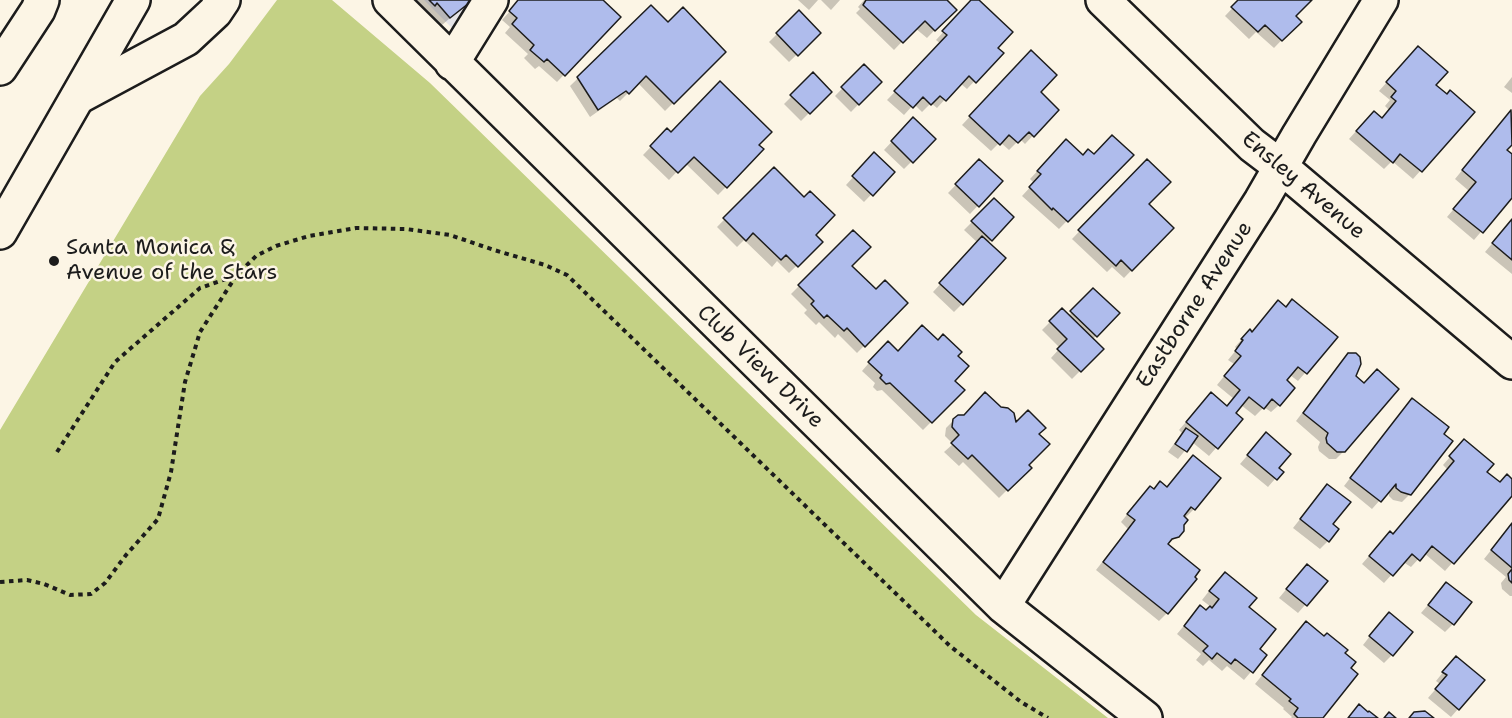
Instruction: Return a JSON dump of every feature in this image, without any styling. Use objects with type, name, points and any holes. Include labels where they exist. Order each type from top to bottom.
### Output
[{"type":"street","points":[[0,68],[42,0]]},
{"type":"street","points":[[0,232],[133,0]]},
{"type":"street","points":[[78,97],[186,39],[216,12],[223,0]]},
{"type":"street","name":"Club View Drive","points":[[390,0],[1003,606],[1145,718]]},
{"type":"street","points":[[452,63],[491,0]]},
{"type":"street","name":"Ensley Avenue","points":[[1103,0],[1252,145],[1512,362]]},
{"type":"street","name":"Eastborne Avenue","points":[[1003,606],[1261,201],[1381,0]]},
{"type":"path","points":[[0,582],[27,580],[44,584],[70,595],[90,594],[105,584],[126,555],[158,519],[171,472],[185,382],[200,332],[236,276],[256,256],[276,246],[309,236],[356,228],[406,229],[450,235],[545,265],[567,275],[950,646],[1021,702],[1048,718]]},
{"type":"path","points":[[57,452],[115,362],[200,288],[236,276]]},
{"type":"shaded area","points":[[424,0],[478,0],[457,33]]},
{"type":"green space","points":[[277,0],[332,0],[430,83],[976,615],[1108,718],[0,718],[0,430],[200,96],[229,64]]},
{"type":"building","points":[[429,0],[473,0],[450,18],[437,3],[435,6]]},
{"type":"building","points":[[518,0],[603,0],[621,17],[565,76],[547,59],[544,62],[530,50],[534,45],[512,24],[517,18],[509,11]]},
{"type":"building","points":[[866,0],[947,0],[957,10],[935,31],[925,21],[903,43],[863,5]]},
{"type":"building","points":[[971,0],[979,0],[1013,32],[998,48],[1004,53],[976,83],[969,76],[946,101],[940,96],[931,105],[923,97],[913,108],[894,91],[947,35],[942,31]]},
{"type":"building","points":[[1238,0],[1312,0],[1296,16],[1302,22],[1282,41],[1265,25],[1258,32],[1231,7]]},
{"type":"building","points":[[651,5],[668,22],[683,7],[726,52],[674,104],[646,76],[629,94],[626,91],[598,110],[577,77]]},
{"type":"building","points":[[799,10],[821,33],[798,56],[776,33]]},
{"type":"building","points":[[1418,46],[1448,72],[1436,85],[1447,94],[1450,90],[1475,112],[1422,172],[1400,154],[1393,163],[1356,131],[1374,111],[1382,118],[1396,101],[1391,97],[1396,91],[1386,82]]},
{"type":"building","points":[[1031,50],[1057,75],[1041,92],[1059,110],[1034,137],[1029,132],[1018,143],[1009,135],[1000,145],[969,116]]},
{"type":"building","points":[[864,64],[882,82],[859,105],[841,87]]},
{"type":"building","points":[[813,72],[832,92],[810,114],[790,95]]},
{"type":"building","points":[[720,81],[772,132],[759,145],[764,149],[727,188],[694,157],[678,173],[650,146],[667,128],[671,132]]},
{"type":"building","points":[[1511,110],[1512,145],[1507,150],[1512,154],[1512,198],[1483,233],[1453,209],[1476,182],[1462,170]]},
{"type":"building","points":[[913,117],[936,139],[913,163],[891,141]]},
{"type":"building","points":[[1112,135],[1134,155],[1068,222],[1029,187],[1041,174],[1037,171],[1066,139],[1083,155],[1088,149],[1094,154]]},
{"type":"building","points":[[874,152],[895,172],[873,196],[852,176]]},
{"type":"building","points":[[979,159],[1003,181],[979,207],[955,184]]},
{"type":"building","points":[[1147,159],[1171,182],[1149,204],[1174,228],[1132,271],[1121,260],[1116,266],[1078,230]]},
{"type":"building","points":[[774,167],[804,197],[810,191],[835,215],[816,235],[823,242],[798,267],[786,255],[781,260],[753,233],[746,241],[723,218]]},
{"type":"building","points":[[994,198],[1014,217],[992,241],[971,221]]},
{"type":"building","points":[[1512,219],[1512,260],[1492,243]]},
{"type":"building","points":[[853,230],[871,247],[852,266],[876,289],[885,280],[908,303],[865,347],[847,328],[844,331],[827,315],[824,318],[811,304],[814,301],[798,285]]},
{"type":"building","points":[[982,236],[1006,258],[963,305],[939,283]]},
{"type":"building","points":[[1093,288],[1120,313],[1097,337],[1070,311]]},
{"type":"building","points":[[1292,299],[1338,337],[1307,374],[1298,367],[1287,380],[1295,388],[1280,406],[1272,399],[1264,409],[1249,397],[1236,413],[1243,419],[1218,449],[1186,422],[1211,392],[1227,406],[1240,390],[1224,376],[1241,356],[1235,351],[1243,340],[1241,339],[1250,329],[1252,332],[1278,300],[1286,307]]},
{"type":"building","points":[[1062,308],[1104,349],[1081,372],[1057,349],[1067,339],[1049,321]]},
{"type":"building","points":[[922,325],[938,340],[943,334],[962,352],[958,356],[969,366],[955,381],[965,390],[932,423],[890,383],[886,384],[880,378],[882,375],[868,362],[888,341],[898,351]]},
{"type":"building","points":[[1348,353],[1356,353],[1360,357],[1361,364],[1356,376],[1364,383],[1377,369],[1399,389],[1345,452],[1337,452],[1327,443],[1328,433],[1303,413]]},
{"type":"building","points":[[985,392],[1001,407],[1008,408],[1014,413],[1016,422],[1028,410],[1046,428],[1039,434],[1050,444],[1029,465],[1032,468],[1008,491],[972,455],[968,459],[951,443],[959,435],[952,427],[953,419],[958,415],[964,415]]},
{"type":"building","points":[[1412,398],[1449,427],[1444,434],[1453,441],[1411,495],[1401,492],[1396,488],[1396,484],[1381,502],[1350,478]]},
{"type":"building","points":[[1186,428],[1198,436],[1187,452],[1175,444]]},
{"type":"building","points":[[1266,432],[1291,454],[1279,468],[1284,472],[1277,480],[1247,455]]},
{"type":"building","points":[[1464,439],[1494,464],[1487,472],[1500,482],[1507,474],[1512,479],[1512,496],[1454,564],[1432,546],[1420,561],[1412,554],[1393,576],[1369,556],[1390,531],[1393,534],[1454,461],[1449,456]]},
{"type":"building","points":[[1193,455],[1221,478],[1195,510],[1191,507],[1184,516],[1188,520],[1184,525],[1184,531],[1168,544],[1200,570],[1195,577],[1197,579],[1168,614],[1103,562],[1135,520],[1127,514],[1150,486],[1154,489],[1160,481],[1167,487]]},
{"type":"building","points":[[1327,484],[1351,502],[1333,524],[1339,529],[1329,542],[1300,519]]},
{"type":"building","points":[[1512,523],[1512,568],[1491,550]]},
{"type":"building","points":[[1307,564],[1328,581],[1307,606],[1286,589]]},
{"type":"building","points":[[1512,569],[1512,583],[1508,574]]},
{"type":"building","points":[[1225,572],[1257,598],[1249,607],[1276,629],[1260,649],[1267,655],[1253,673],[1235,659],[1231,664],[1217,653],[1212,659],[1203,651],[1208,646],[1184,626],[1200,605],[1206,610],[1210,606],[1212,608],[1219,599],[1209,591]]},
{"type":"building","points":[[1446,582],[1472,602],[1454,625],[1428,605]]},
{"type":"building","points":[[1389,612],[1413,632],[1393,656],[1369,636]]},
{"type":"building","points":[[1306,621],[1324,636],[1327,633],[1348,650],[1345,653],[1356,662],[1351,668],[1358,674],[1323,718],[1298,718],[1294,714],[1298,708],[1289,701],[1291,699],[1262,675]]},
{"type":"building","points":[[1456,656],[1485,680],[1459,710],[1435,689],[1447,675],[1442,672]]},
{"type":"building","points":[[1359,704],[1368,712],[1378,718],[1348,718]]},
{"type":"building","points":[[1425,711],[1434,718],[1409,718],[1414,712]]},
{"type":"building","points":[[1389,712],[1396,718],[1384,718]]},
{"type":"place","name":"Santa Monica & Avenue of the Stars","points":[[54,261]]}]
